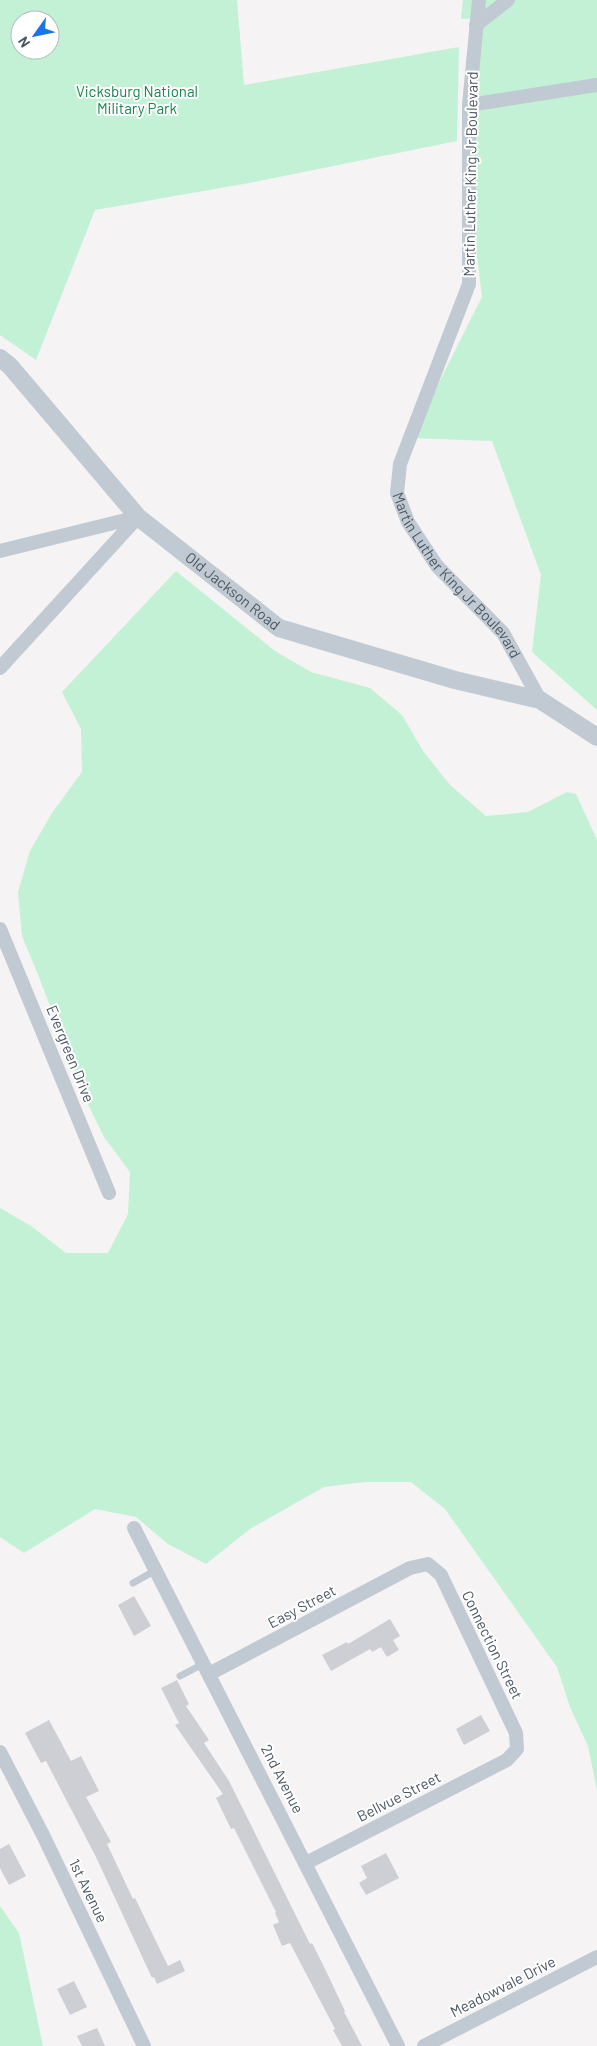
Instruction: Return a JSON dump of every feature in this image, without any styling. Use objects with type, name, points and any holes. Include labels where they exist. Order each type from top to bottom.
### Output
[{"type":"street","name":"Martin Luther King Jr Boulevard","points":[[479,0],[469,105],[469,284],[400,464],[397,493],[408,522],[437,566],[503,633],[540,700],[597,737]]},
{"type":"street","points":[[476,25],[508,0]]},
{"type":"street","points":[[469,105],[597,85]]},
{"type":"street","name":"Old Jackson Road","points":[[0,358],[10,366],[138,517],[279,628],[455,680],[540,700]]},
{"type":"street","points":[[0,551],[138,517]]},
{"type":"street","points":[[0,668],[138,517]]},
{"type":"street","name":"Evergreen Drive","points":[[0,928],[109,1192]]},
{"type":"street","name":"2nd Avenue","points":[[134,1528],[398,2046]]},
{"type":"street","name":"Connection Street","points":[[410,1568],[428,1564],[441,1575],[516,1733],[517,1749],[507,1760]]},
{"type":"street","name":"Easy Street","points":[[206,1669],[410,1568]]},
{"type":"street","name":"1st Avenue","points":[[0,1752],[43,1834],[144,2046]]},
{"type":"street","name":"Bellvue Street","points":[[306,1863],[507,1760]]},
{"type":"street","name":"Meadowvale Drive","points":[[424,2046],[597,1957]]},
{"type":"lane","points":[[132,1583],[156,1570]]},
{"type":"lane","points":[[180,1676],[206,1669]]},
{"type":"green space","name":"Vicksburg National Military Park","points":[[0,0],[237,0],[244,85],[459,47],[457,141],[249,183],[95,210],[36,360],[0,335]]},
{"type":"green space","points":[[463,0],[597,0],[597,710],[532,652],[541,575],[492,441],[411,438],[482,297],[462,129],[480,22],[486,18],[461,19]]},
{"type":"green space","points":[[176,571],[275,651],[311,672],[370,688],[402,715],[423,751],[450,785],[486,816],[528,812],[567,792],[576,794],[597,840],[597,1790],[588,1746],[570,1707],[557,1667],[445,1509],[411,1482],[365,1482],[324,1487],[250,1529],[206,1564],[168,1544],[136,1517],[95,1509],[24,1553],[0,1537],[0,1208],[31,1226],[66,1253],[108,1253],[128,1214],[130,1172],[104,1137],[85,1098],[22,936],[18,892],[30,851],[52,813],[82,772],[81,729],[62,692]]},
{"type":"green space","points":[[0,1906],[19,1933],[43,2046],[0,2046]]},
{"type":"building","points":[[134,1596],[151,1626],[134,1636],[118,1605]]},
{"type":"building","points":[[390,1619],[400,1636],[393,1640],[399,1650],[387,1657],[381,1647],[372,1652],[370,1649],[331,1671],[322,1655],[347,1642],[348,1644]]},
{"type":"building","points":[[177,1680],[189,1704],[186,1706],[209,1740],[204,1743],[229,1781],[310,1944],[312,1943],[362,2046],[342,2046],[290,1943],[282,1946],[273,1925],[279,1922],[276,1912],[234,1828],[231,1829],[216,1798],[223,1794],[175,1725],[179,1723],[161,1688]]},
{"type":"building","points":[[481,1715],[490,1731],[464,1745],[456,1729]]},
{"type":"building","points":[[49,1720],[71,1761],[81,1756],[99,1791],[86,1797],[111,1842],[107,1844],[168,1966],[180,1960],[185,1971],[157,1984],[154,1977],[152,1978],[96,1857],[46,1761],[41,1763],[25,1733]]},
{"type":"building","points":[[9,1844],[26,1876],[9,1885],[0,1868],[0,1849]]},
{"type":"building","points":[[386,1853],[399,1878],[366,1895],[359,1883],[367,1878],[361,1866]]},
{"type":"building","points":[[74,1981],[87,2007],[70,2015],[57,1989]]},
{"type":"building","points":[[97,2028],[105,2046],[82,2046],[77,2036]]}]
